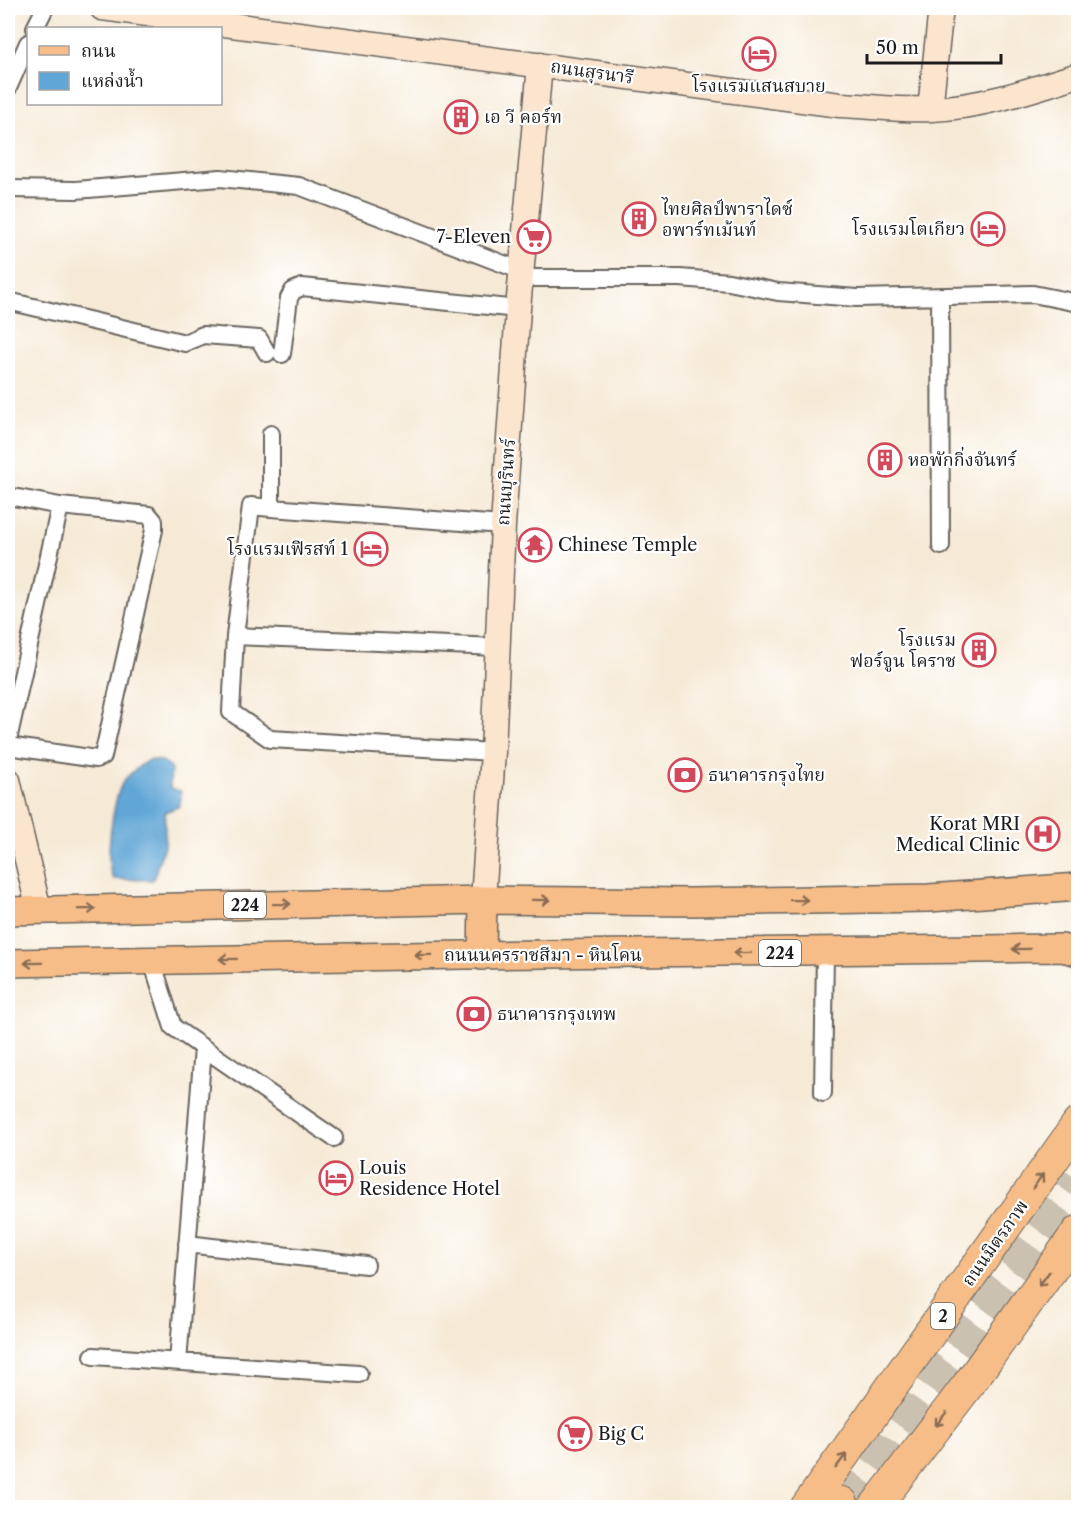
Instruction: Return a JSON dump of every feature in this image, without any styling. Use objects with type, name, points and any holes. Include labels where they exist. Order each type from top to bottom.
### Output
[{"type":"highway","name":"ถนนมิตรภาพ","points":[[806,1508],[1078,1124]]},
{"type":"highway","points":[[874,1508],[968,1385],[1078,1232]]},
{"type":"main road","name":"224","points":[[8,911],[483,900],[692,902],[929,898],[1078,887]]},
{"type":"main road","points":[[482,956],[483,900]]},
{"type":"main road","name":"ถนนนครราชสีมา - หินโคน","points":[[8,963],[1062,948],[1078,952]]},
{"type":"street","points":[[36,27],[45,8]]},
{"type":"street","name":"ถนนสุรนารี","points":[[102,8],[840,105],[930,110],[966,106],[1023,93],[1078,75]]},
{"type":"street","points":[[930,110],[941,8]]},
{"type":"street","points":[[8,88],[27,45]]},
{"type":"street","name":"ถนนบุรินทร์","points":[[483,900],[493,752],[502,525],[518,309],[540,65]]},
{"type":"street","points":[[8,189],[76,190],[220,178],[299,186],[522,274],[680,278],[729,282],[778,292],[857,298],[1034,294],[1078,303]]},
{"type":"street","points":[[8,301],[184,343],[203,335],[259,339],[275,354],[289,298],[293,291],[302,287],[518,309]]},
{"type":"street","points":[[940,296],[940,546]]},
{"type":"street","points":[[271,434],[271,508]]},
{"type":"street","points":[[8,496],[60,506],[149,515],[154,521],[154,530],[103,756],[96,759],[8,746]]},
{"type":"street","points":[[8,740],[60,506]]},
{"type":"street","points":[[493,752],[270,739],[231,711],[235,636],[251,506],[502,525]]},
{"type":"street","points":[[235,636],[497,648]]},
{"type":"street","points":[[8,780],[39,910]]},
{"type":"street","points":[[823,1093],[825,952]]},
{"type":"street","points":[[152,961],[173,1027],[334,1138]]},
{"type":"street","points":[[178,1362],[203,1048]]},
{"type":"street","points":[[187,1244],[366,1265]]},
{"type":"street","points":[[93,1356],[359,1374]]},
{"type":"water","points":[[148,760],[162,761],[171,768],[170,788],[181,791],[180,806],[165,812],[165,843],[153,880],[114,879],[109,860],[109,847],[119,790],[125,779]]},
{"type":"tunnel","points":[[842,1503],[1078,1180]]},
{"type":"place","name":"โรงแรมแสนสบาย","points":[[759,54]]},
{"type":"place","name":"เอ วี คอร์ท","points":[[461,117]]},
{"type":"place","name":"ไทยศิลป์พาราไดซ์ อพาร์ทเม้นท์","points":[[639,219]]},
{"type":"place","name":"โรงแรมโตเกียว","points":[[988,229]]},
{"type":"place","name":"7-Eleven","points":[[534,237]]},
{"type":"place","name":"หอพักกิ่งจันทร์","points":[[885,460]]},
{"type":"place","name":"Chinese Temple","points":[[535,545]]},
{"type":"place","name":"โรงแรมเฟิรสท์ 1","points":[[371,549]]},
{"type":"place","name":"โรงแรม ฟอร์จูน โคราช","points":[[979,650]]},
{"type":"place","name":"ธนาคารกรุงไทย","points":[[685,775]]},
{"type":"place","name":"Korat MRI Medical Clinic","points":[[1043,834]]},
{"type":"place","name":"ธนาคารกรุงเทพ","points":[[474,1014]]},
{"type":"place","name":"Louis Residence Hotel","points":[[336,1178]]},
{"type":"place","name":"Big C","points":[[575,1434]]}]
